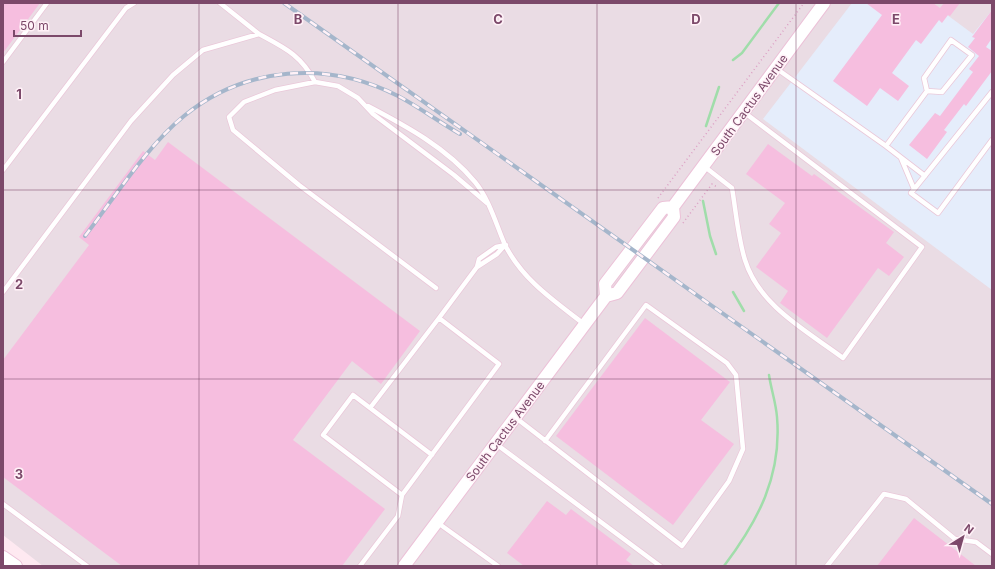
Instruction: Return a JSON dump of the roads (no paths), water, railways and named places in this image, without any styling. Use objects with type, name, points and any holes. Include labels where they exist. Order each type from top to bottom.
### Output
[{"type":"main road","name":"South Cactus Avenue","points":[[404,566],[606,296],[617,293],[674,217],[673,207],[824,3]]},
{"type":"main road","points":[[3,556],[16,566]]},
{"type":"lane","points":[[3,62],[47,3]]},
{"type":"lane","points":[[3,170],[126,8],[134,3]]},
{"type":"lane","points":[[220,3],[259,34],[294,53],[310,73],[315,82]]},
{"type":"lane","points":[[3,292],[131,121],[173,75],[202,50],[259,34]]},
{"type":"lane","points":[[886,146],[927,91],[924,78],[951,40],[972,56],[942,92],[927,91]]},
{"type":"lane","points":[[776,68],[900,156],[925,176]]},
{"type":"lane","points":[[436,288],[299,185],[233,130],[229,116],[244,102],[275,90],[315,82],[338,86],[358,98],[374,114],[487,202]]},
{"type":"lane","points":[[992,92],[911,193],[938,213],[992,140]]},
{"type":"lane","points":[[366,105],[409,127],[459,165],[476,183],[522,273],[532,284],[585,325]]},
{"type":"lane","points":[[703,166],[732,188],[745,260],[756,284],[771,304],[843,358],[922,247],[744,112]]},
{"type":"lane","points":[[900,156],[914,189]]},
{"type":"lane","points":[[477,267],[479,259],[496,247],[506,244]]},
{"type":"lane","points":[[370,408],[477,267],[497,254],[506,244]]},
{"type":"lane","points":[[516,418],[545,441],[682,546],[729,481],[743,449],[736,375],[727,363],[646,305],[545,441]]},
{"type":"lane","points":[[360,566],[398,516],[402,495],[499,364],[439,318]]},
{"type":"lane","points":[[402,495],[323,435],[353,395],[432,455]]},
{"type":"lane","points":[[496,444],[660,566]]},
{"type":"lane","points":[[827,566],[884,494],[906,499],[955,539],[976,542],[992,554]]},
{"type":"lane","points":[[3,504],[87,566]]},
{"type":"lane","points":[[437,522],[498,566]]},
{"type":"waterway","points":[[733,60],[742,53],[779,3]]},
{"type":"waterway","points":[[706,126],[719,87]]},
{"type":"waterway","points":[[703,201],[710,236],[716,254]]},
{"type":"waterway","points":[[733,292],[744,311]]},
{"type":"waterway","points":[[724,566],[757,515],[765,497],[776,459],[778,438],[777,417],[769,375]]},
{"type":"railway","points":[[284,3],[992,504]]},
{"type":"railway","points":[[85,236],[144,157],[170,128],[208,99],[233,87],[260,78],[288,74],[316,73],[344,77],[371,84],[406,100],[460,134]]}]
